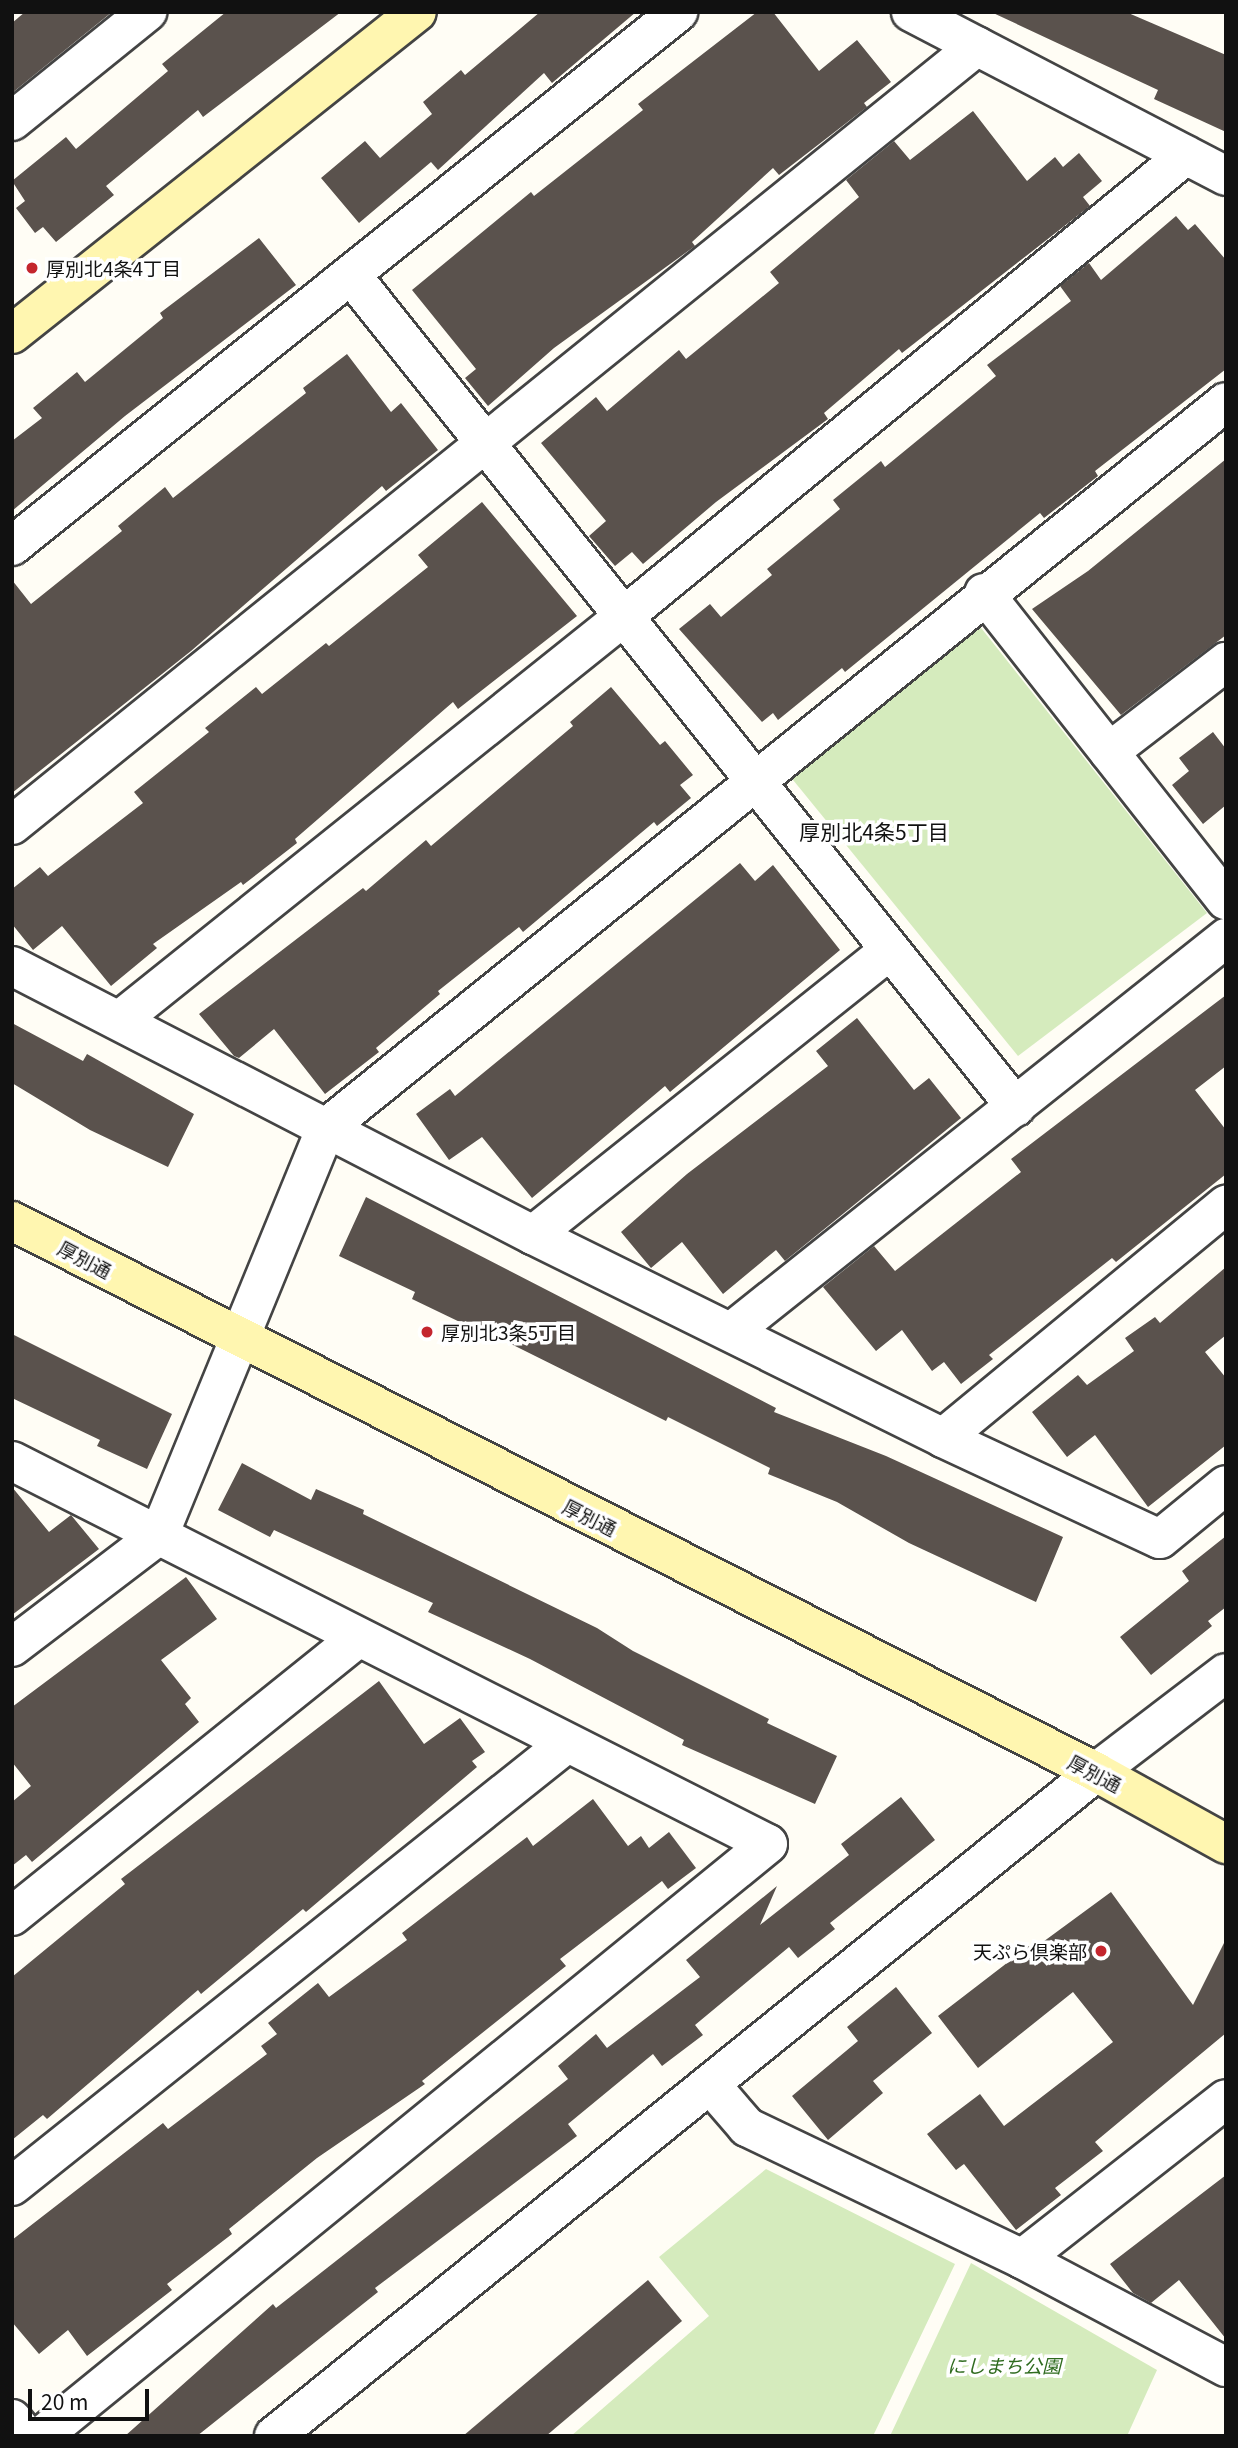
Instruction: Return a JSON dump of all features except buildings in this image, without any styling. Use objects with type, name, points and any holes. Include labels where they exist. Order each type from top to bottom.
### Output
[{"type":"main road","points":[[12,334],[416,12]]},
{"type":"main road","name":"厚別通","points":[[12,1222],[1096,1772],[1226,1844]]},
{"type":"street","points":[[12,121],[146,12]]},
{"type":"street","points":[[12,546],[678,12]]},
{"type":"street","points":[[911,12],[1226,176]]},
{"type":"street","points":[[12,825],[977,46]]},
{"type":"street","points":[[120,1020],[623,617],[1186,155]]},
{"type":"street","points":[[351,275],[484,446],[757,781],[889,951],[1016,1107]]},
{"type":"street","points":[[12,1647],[159,1535],[326,1128],[757,781],[984,593],[1226,402]]},
{"type":"street","points":[[984,593],[1226,900]]},
{"type":"street","points":[[1108,752],[1226,662]]},
{"type":"street","points":[[731,1332],[1226,938]]},
{"type":"street","points":[[533,1235],[889,951]]},
{"type":"street","points":[[12,966],[533,1235],[943,1438],[1160,1539],[1226,1485]]},
{"type":"street","points":[[943,1438],[1226,1205]]},
{"type":"street","points":[[12,1461],[768,1844],[42,2436]]},
{"type":"street","points":[[12,1916],[358,1638]]},
{"type":"street","points":[[274,2436],[1096,1772],[1226,1673]]},
{"type":"street","points":[[12,2186],[567,1743]]},
{"type":"street","points":[[710,2084],[747,2127],[1022,2259],[1226,2367]]},
{"type":"street","points":[[1022,2259],[1226,2099]]},
{"type":"street","points":[[12,2419],[26,2436]]},
{"type":"green space","points":[[978,624],[1207,913],[1018,1056],[789,775]]},
{"type":"green space","points":[[766,2169],[955,2264],[873,2436],[571,2436],[709,2316],[659,2257]]},
{"type":"green space","name":"にしまち公園","points":[[971,2263],[1157,2370],[1127,2436],[890,2436]]},
{"type":"place","name":"厚別北4条4丁目","points":[[32,268]]},
{"type":"place","name":"厚別北3条5丁目","points":[[427,1332]]},
{"type":"place","name":"天ぷら倶楽部","points":[[1101,1951]]},
{"type":"district","name":"厚別北4条5丁目","points":[[874,831]]}]
